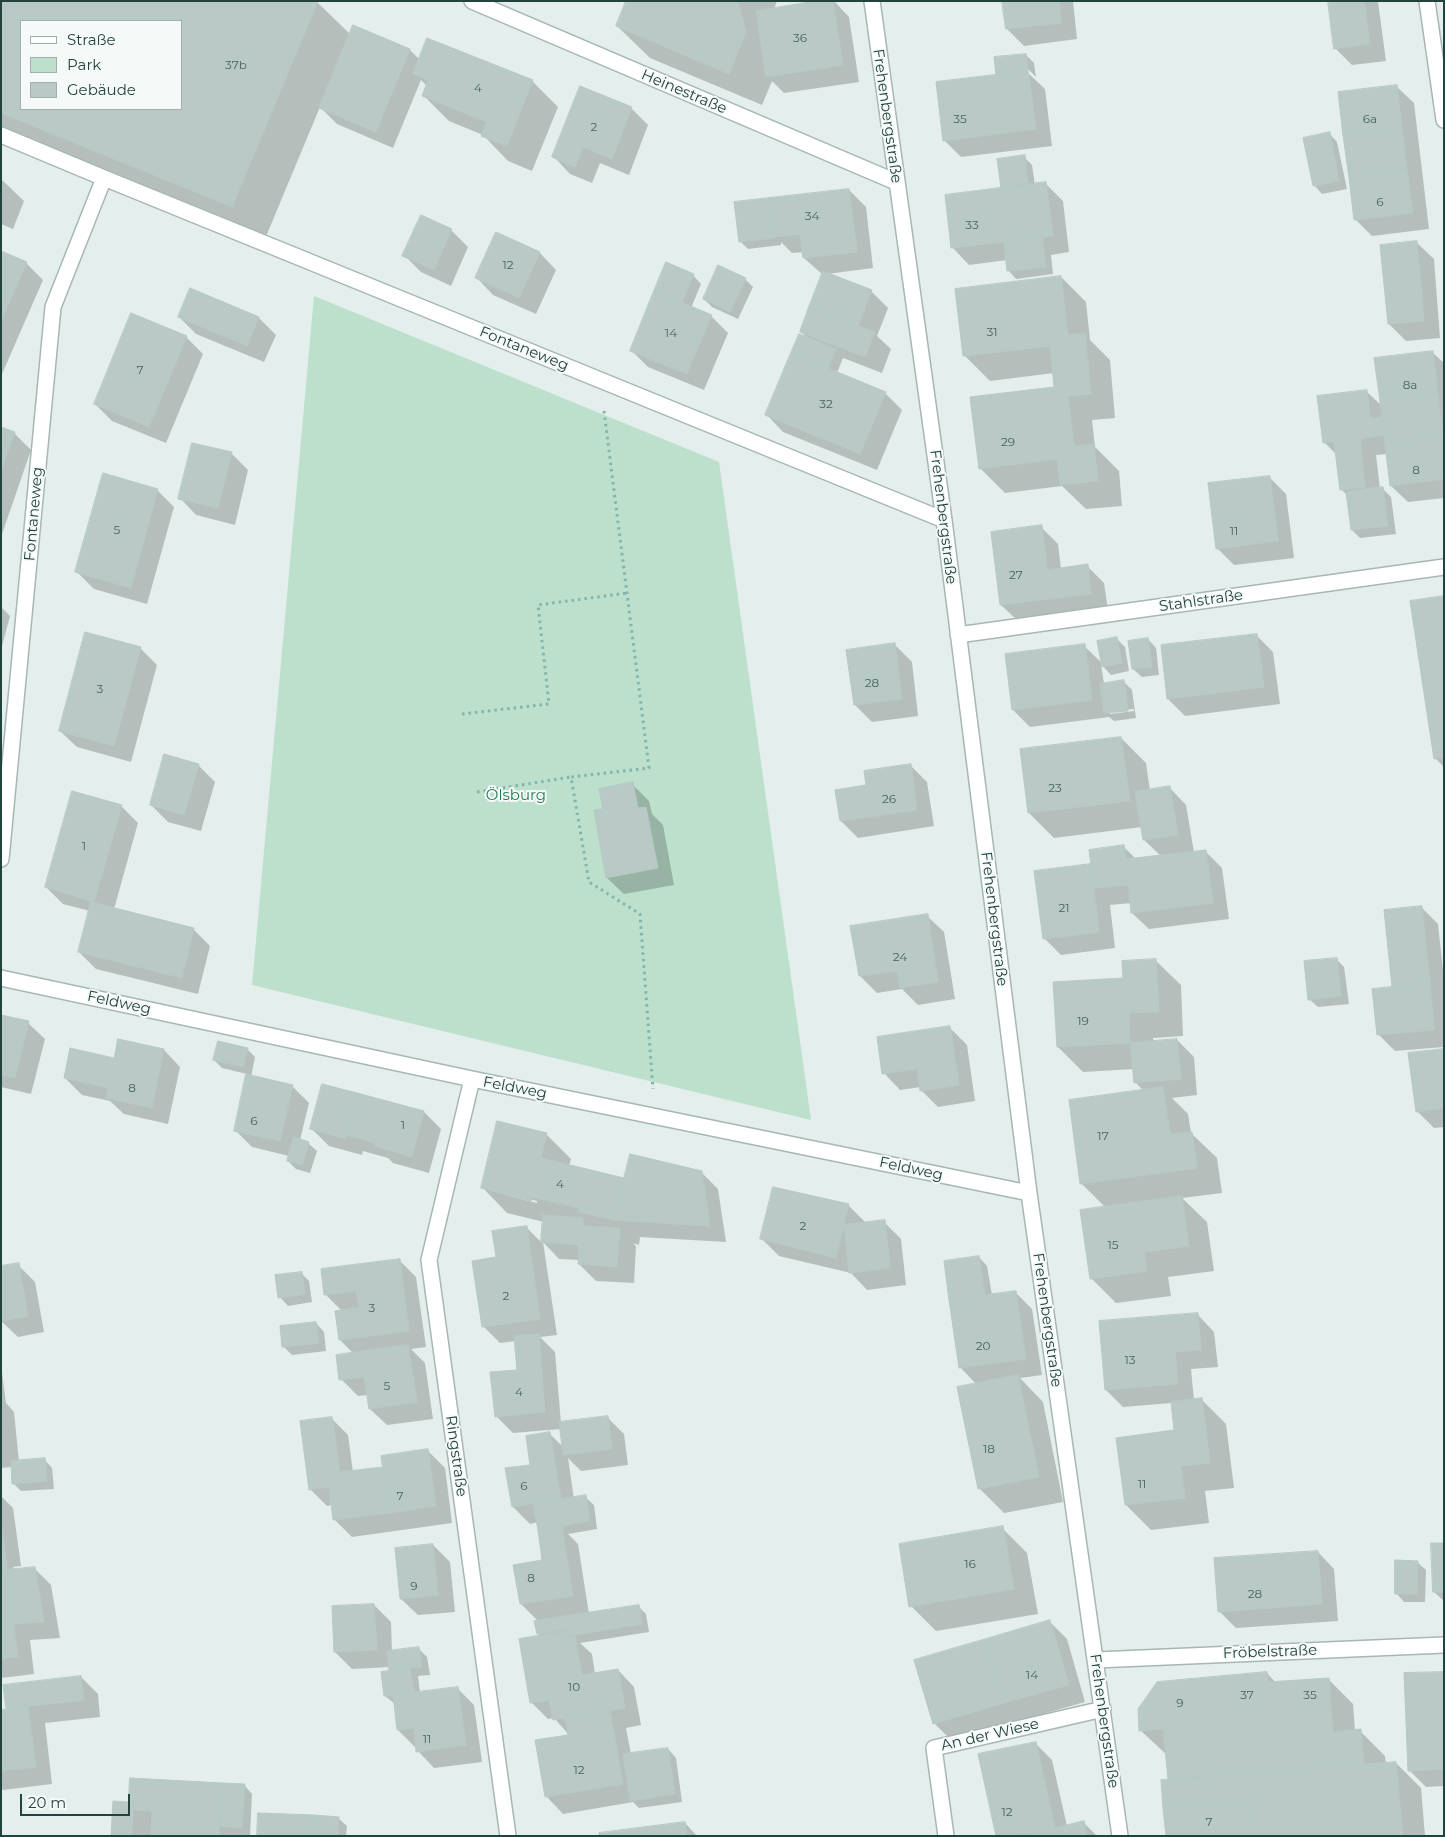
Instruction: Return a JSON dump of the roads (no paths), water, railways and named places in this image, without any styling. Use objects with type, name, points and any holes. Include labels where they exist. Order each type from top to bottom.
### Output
[{"type":"street","name":"Heinestraße","points":[[472,1],[896,182]]},
{"type":"street","name":"Frehenbergstraße","points":[[872,1],[944,520],[1029,1193],[1120,1836]]},
{"type":"street","points":[[1427,1],[1444,120]]},
{"type":"street","name":"Fontaneweg","points":[[1,135],[944,520]]},
{"type":"street","name":"Fontaneweg","points":[[1,859],[54,307],[104,178]]},
{"type":"street","name":"Stahlstraße","points":[[958,635],[1444,567]]},
{"type":"street","name":"Feldweg","points":[[1,978],[472,1079],[1029,1193]]},
{"type":"street","name":"Ringstraße","points":[[472,1079],[430,1260],[508,1836]]},
{"type":"street","name":"Fröbelstraße","points":[[1096,1660],[1444,1645]]},
{"type":"street","name":"An der Wiese","points":[[946,1836],[934,1748],[1103,1709]]},
{"type":"park label","name":"Ölsburg","points":[[516,796]]}]
